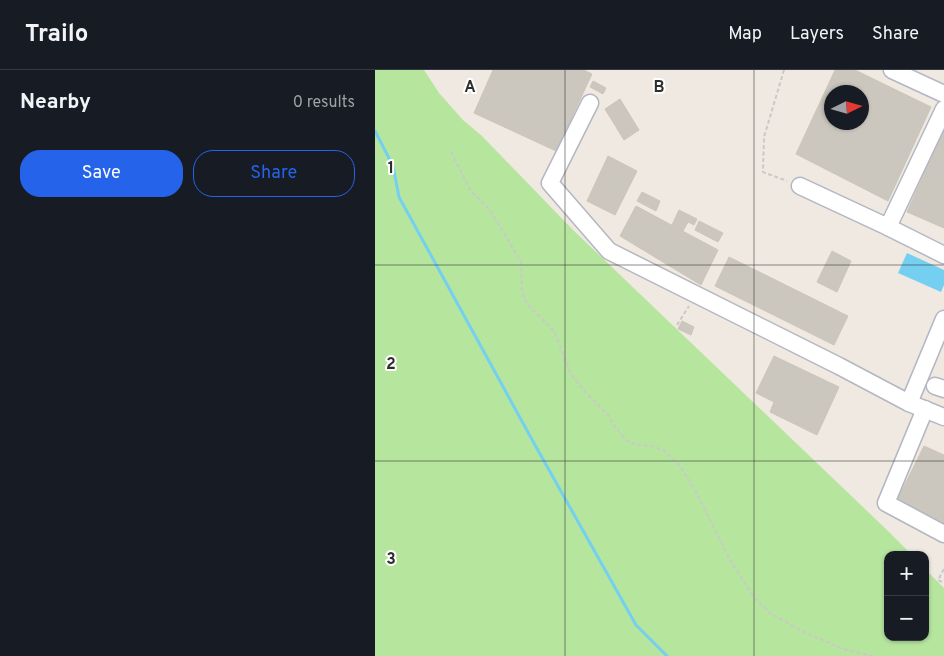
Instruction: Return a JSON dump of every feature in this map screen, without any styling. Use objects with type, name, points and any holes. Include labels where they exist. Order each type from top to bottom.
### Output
[{"type":"lane","points":[[892,70],[944,94]]},
{"type":"lane","points":[[590,103],[550,183],[609,251],[909,403],[944,417]]},
{"type":"lane","points":[[889,227],[944,109]]},
{"type":"lane","points":[[800,186],[944,255]]},
{"type":"lane","points":[[909,403],[944,319]]},
{"type":"lane","points":[[925,409],[886,503],[944,534]]},
{"type":"path","points":[[784,70],[764,137],[763,172],[800,186]]},
{"type":"path","points":[[451,152],[471,191],[490,210],[521,262],[522,292],[527,304],[554,331],[571,374],[586,393],[609,416],[626,440],[636,445],[651,446],[664,450],[680,466],[697,492],[730,560],[754,597],[770,613],[804,632],[843,649],[872,656]]},
{"type":"path","points":[[944,569],[939,580],[944,583]]},
{"type":"green space","points":[[375,70],[424,70],[439,93],[463,120],[482,136],[573,230],[908,551],[884,551],[884,641],[929,641],[929,573],[944,588],[944,656],[375,656]]},
{"type":"water","points":[[907,253],[944,270],[944,285],[941,292],[898,273]]},
{"type":"building","points":[[493,70],[584,70],[592,74],[556,151],[474,113]]},
{"type":"building","points":[[835,70],[855,70],[931,107],[888,201],[796,154],[824,94],[824,130],[869,130],[869,85],[828,85]]},
{"type":"building","points":[[593,81],[606,88],[603,94],[590,87]]},
{"type":"building","points":[[620,99],[639,130],[624,140],[605,109]]},
{"type":"building","points":[[944,129],[944,228],[907,212]]},
{"type":"building","points":[[608,156],[637,171],[615,215],[587,201]]},
{"type":"building","points":[[642,192],[660,201],[656,211],[637,201]]},
{"type":"building","points":[[636,206],[718,250],[701,285],[620,236]]},
{"type":"building","points":[[679,210],[697,219],[694,225],[688,222],[683,231],[672,225]]},
{"type":"building","points":[[699,221],[723,233],[718,242],[695,230]]},
{"type":"building","points":[[832,251],[851,261],[837,292],[817,282]]},
{"type":"building","points":[[729,257],[848,316],[834,345],[715,286]]},
{"type":"building","points":[[682,321],[694,327],[691,335],[678,329]]},
{"type":"building","points":[[774,356],[839,387],[817,435],[770,412],[774,402],[756,393]]},
{"type":"building","points":[[924,446],[944,455],[944,529],[895,504]]},
{"type":"waterway","points":[[375,131],[393,166],[399,197],[535,445],[636,625],[667,656]]}]
